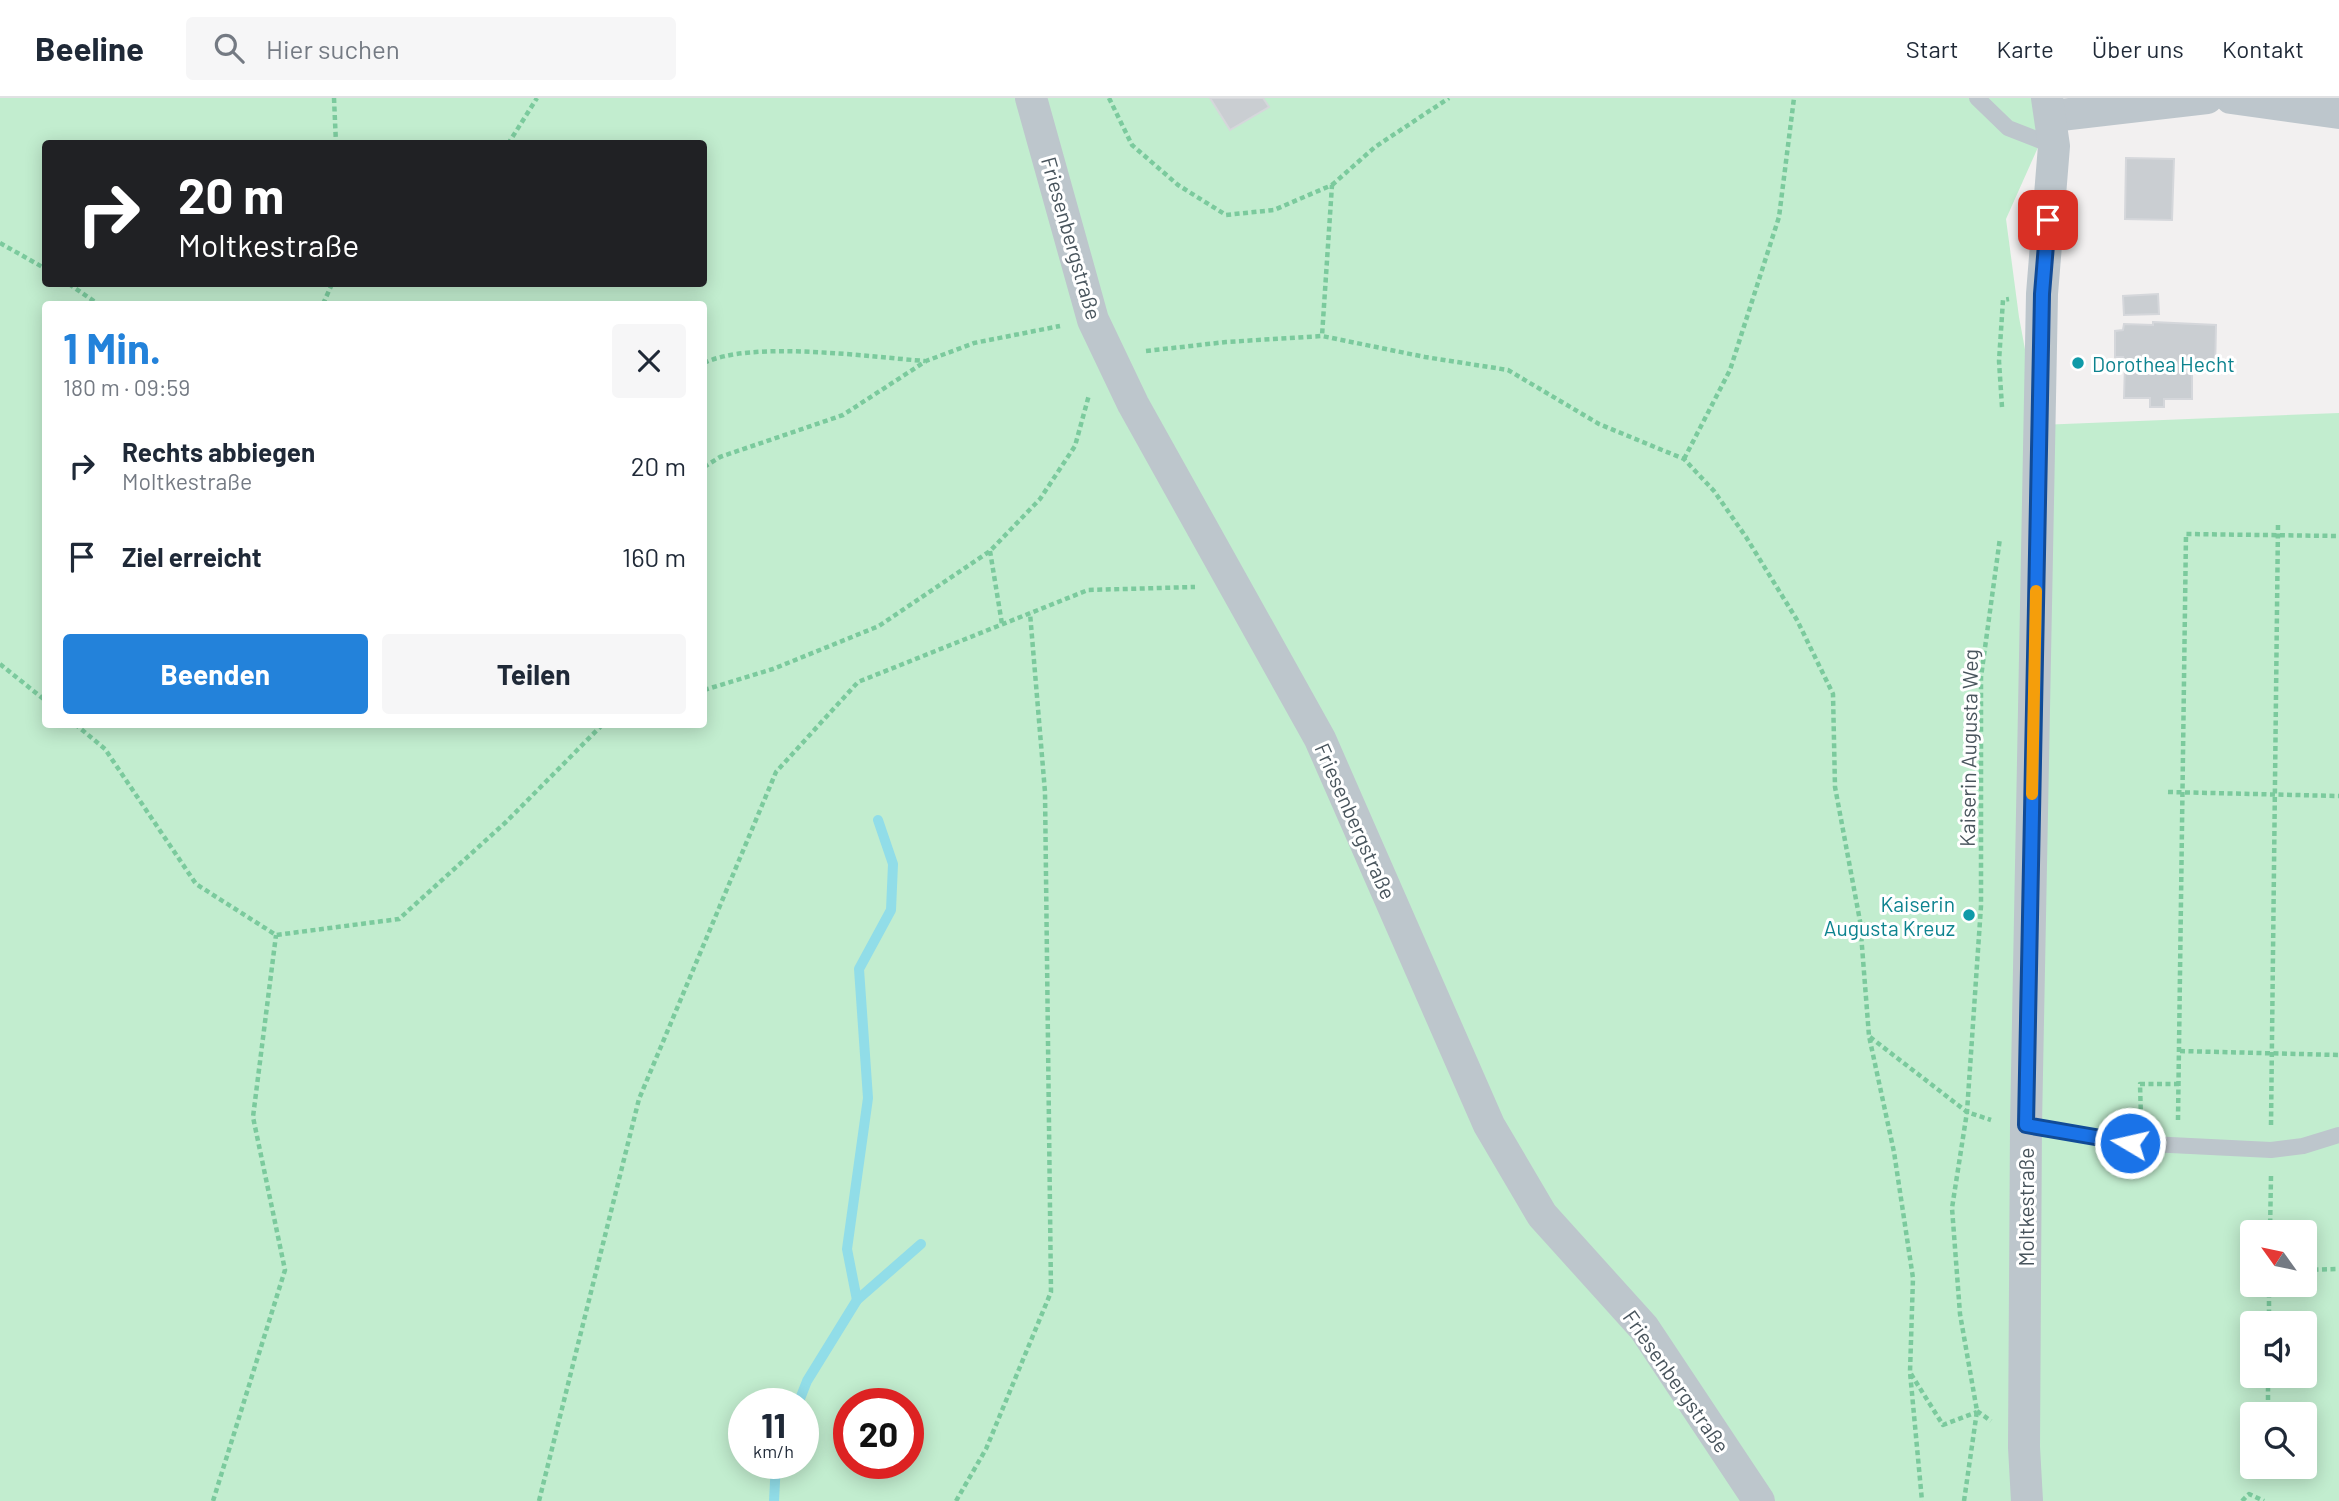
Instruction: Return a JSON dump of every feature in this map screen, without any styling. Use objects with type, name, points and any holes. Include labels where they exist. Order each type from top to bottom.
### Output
[{"type":"street","name":"Friesenbergstraße","points":[[1031,98],[1093,320],[1110,356],[1320,739],[1489,1125],[1542,1215],[1644,1328],[1759,1501]]},
{"type":"street","points":[[2051,120],[2207,98]]},
{"type":"street","points":[[2231,98],[2339,113]]},
{"type":"street","name":"Moltkestraße","points":[[2027,1501],[2012,1124],[2042,294],[2051,120]]},
{"type":"street","points":[[2017,1501],[2024,1447]]},
{"type":"lane","points":[[1977,98],[2008,128],[2051,120]]},
{"type":"lane","points":[[2012,1124],[2141,1143],[2271,1150],[2303,1146],[2339,1135]]},
{"type":"path","points":[[334,98],[336,140]]},
{"type":"path","points":[[511,140],[537,98]]},
{"type":"path","points":[[1109,98],[1132,145],[1178,185],[1226,215],[1274,211],[1332,185],[1376,147],[1450,98]]},
{"type":"path","points":[[1684,459],[1731,370],[1779,217],[1794,98]]},
{"type":"path","points":[[1322,336],[1332,185]]},
{"type":"path","points":[[0,243],[42,268]]},
{"type":"path","points":[[73,287],[94,301]]},
{"type":"path","points":[[2003,412],[1999,361],[2003,300],[2042,294]]},
{"type":"path","points":[[707,465],[720,457],[843,415],[926,361],[974,343],[1093,320]]},
{"type":"path","points":[[707,689],[773,669],[879,626],[990,551],[1040,499],[1075,446],[1098,366],[1110,356],[1226,342],[1322,336],[1425,357],[1508,370],[1598,424],[1684,459],[1714,491],[1746,537],[1797,620],[1833,694],[1835,787],[1860,921],[1869,1036],[1894,1152],[1913,1278],[1910,1372],[1922,1501]]},
{"type":"path","points":[[707,362],[714,358],[782,351],[926,361]]},
{"type":"path","points":[[2270,1220],[2278,524]]},
{"type":"path","name":"Kaiserin Augusta Weg","points":[[1964,1501],[1977,1411],[1960,1314],[1952,1208],[1967,1112],[1981,906],[1981,677],[2001,530]]},
{"type":"path","points":[[2177,1145],[2186,534],[2339,536]]},
{"type":"path","points":[[990,551],[1002,624]]},
{"type":"path","points":[[539,1501],[639,1099],[776,772],[858,682],[1088,590],[1235,586]]},
{"type":"path","points":[[956,1501],[986,1449],[1051,1292],[1045,792],[1030,613]]},
{"type":"path","points":[[0,664],[42,698]]},
{"type":"path","points":[[80,728],[105,749],[196,884],[276,935],[400,919],[506,822],[599,728]]},
{"type":"path","points":[[2168,792],[2339,796]]},
{"type":"path","points":[[214,1501],[285,1270],[253,1117],[276,935]]},
{"type":"path","points":[[1869,1036],[1967,1112],[2012,1124]]},
{"type":"path","points":[[2179,1051],[2339,1055]]},
{"type":"path","points":[[2141,1143],[2140,1083],[2179,1084]]},
{"type":"path","points":[[2317,1270],[2339,1269]]},
{"type":"path","points":[[1910,1372],[1943,1425],[1977,1411]]},
{"type":"path","points":[[2268,1388],[2268,1400]]},
{"type":"path","points":[[2242,1501],[2249,1494],[2263,1501]]},
{"type":"green space","points":[[0,98],[2047,98],[2052,116],[2006,219],[2019,317],[2039,425],[2339,413],[2339,1501],[0,1501]]},
{"type":"building","points":[[1210,98],[1263,98],[1269,107],[1230,130]]},
{"type":"building","points":[[2126,158],[2174,159],[2172,220],[2125,219]]},
{"type":"building","points":[[2158,294],[2159,314],[2124,315],[2123,296]]},
{"type":"building","points":[[2153,322],[2216,325],[2215,372],[2192,372],[2192,399],[2164,399],[2164,407],[2150,407],[2150,398],[2124,398],[2125,364],[2122,363],[2123,357],[2115,357],[2115,331],[2123,330],[2124,324],[2153,325]]},
{"type":"waterway","points":[[857,1300],[847,1249],[868,1098],[859,969],[891,910],[893,864],[878,820]]},
{"type":"waterway","points":[[804,1388],[857,1300],[921,1244]]},
{"type":"waterway","points":[[774,1501],[775,1479]]},
{"type":"slow traffic","points":[[2032,794],[2036,591]]},
{"type":"place","name":"Dorothea Hecht","points":[[2078,363]]},
{"type":"place","name":"Kaiserin Augusta Kreuz","points":[[1969,915]]},
{"type":"route","points":[[2048,220],[2042,294],[2026,1125],[2130,1143]]}]
